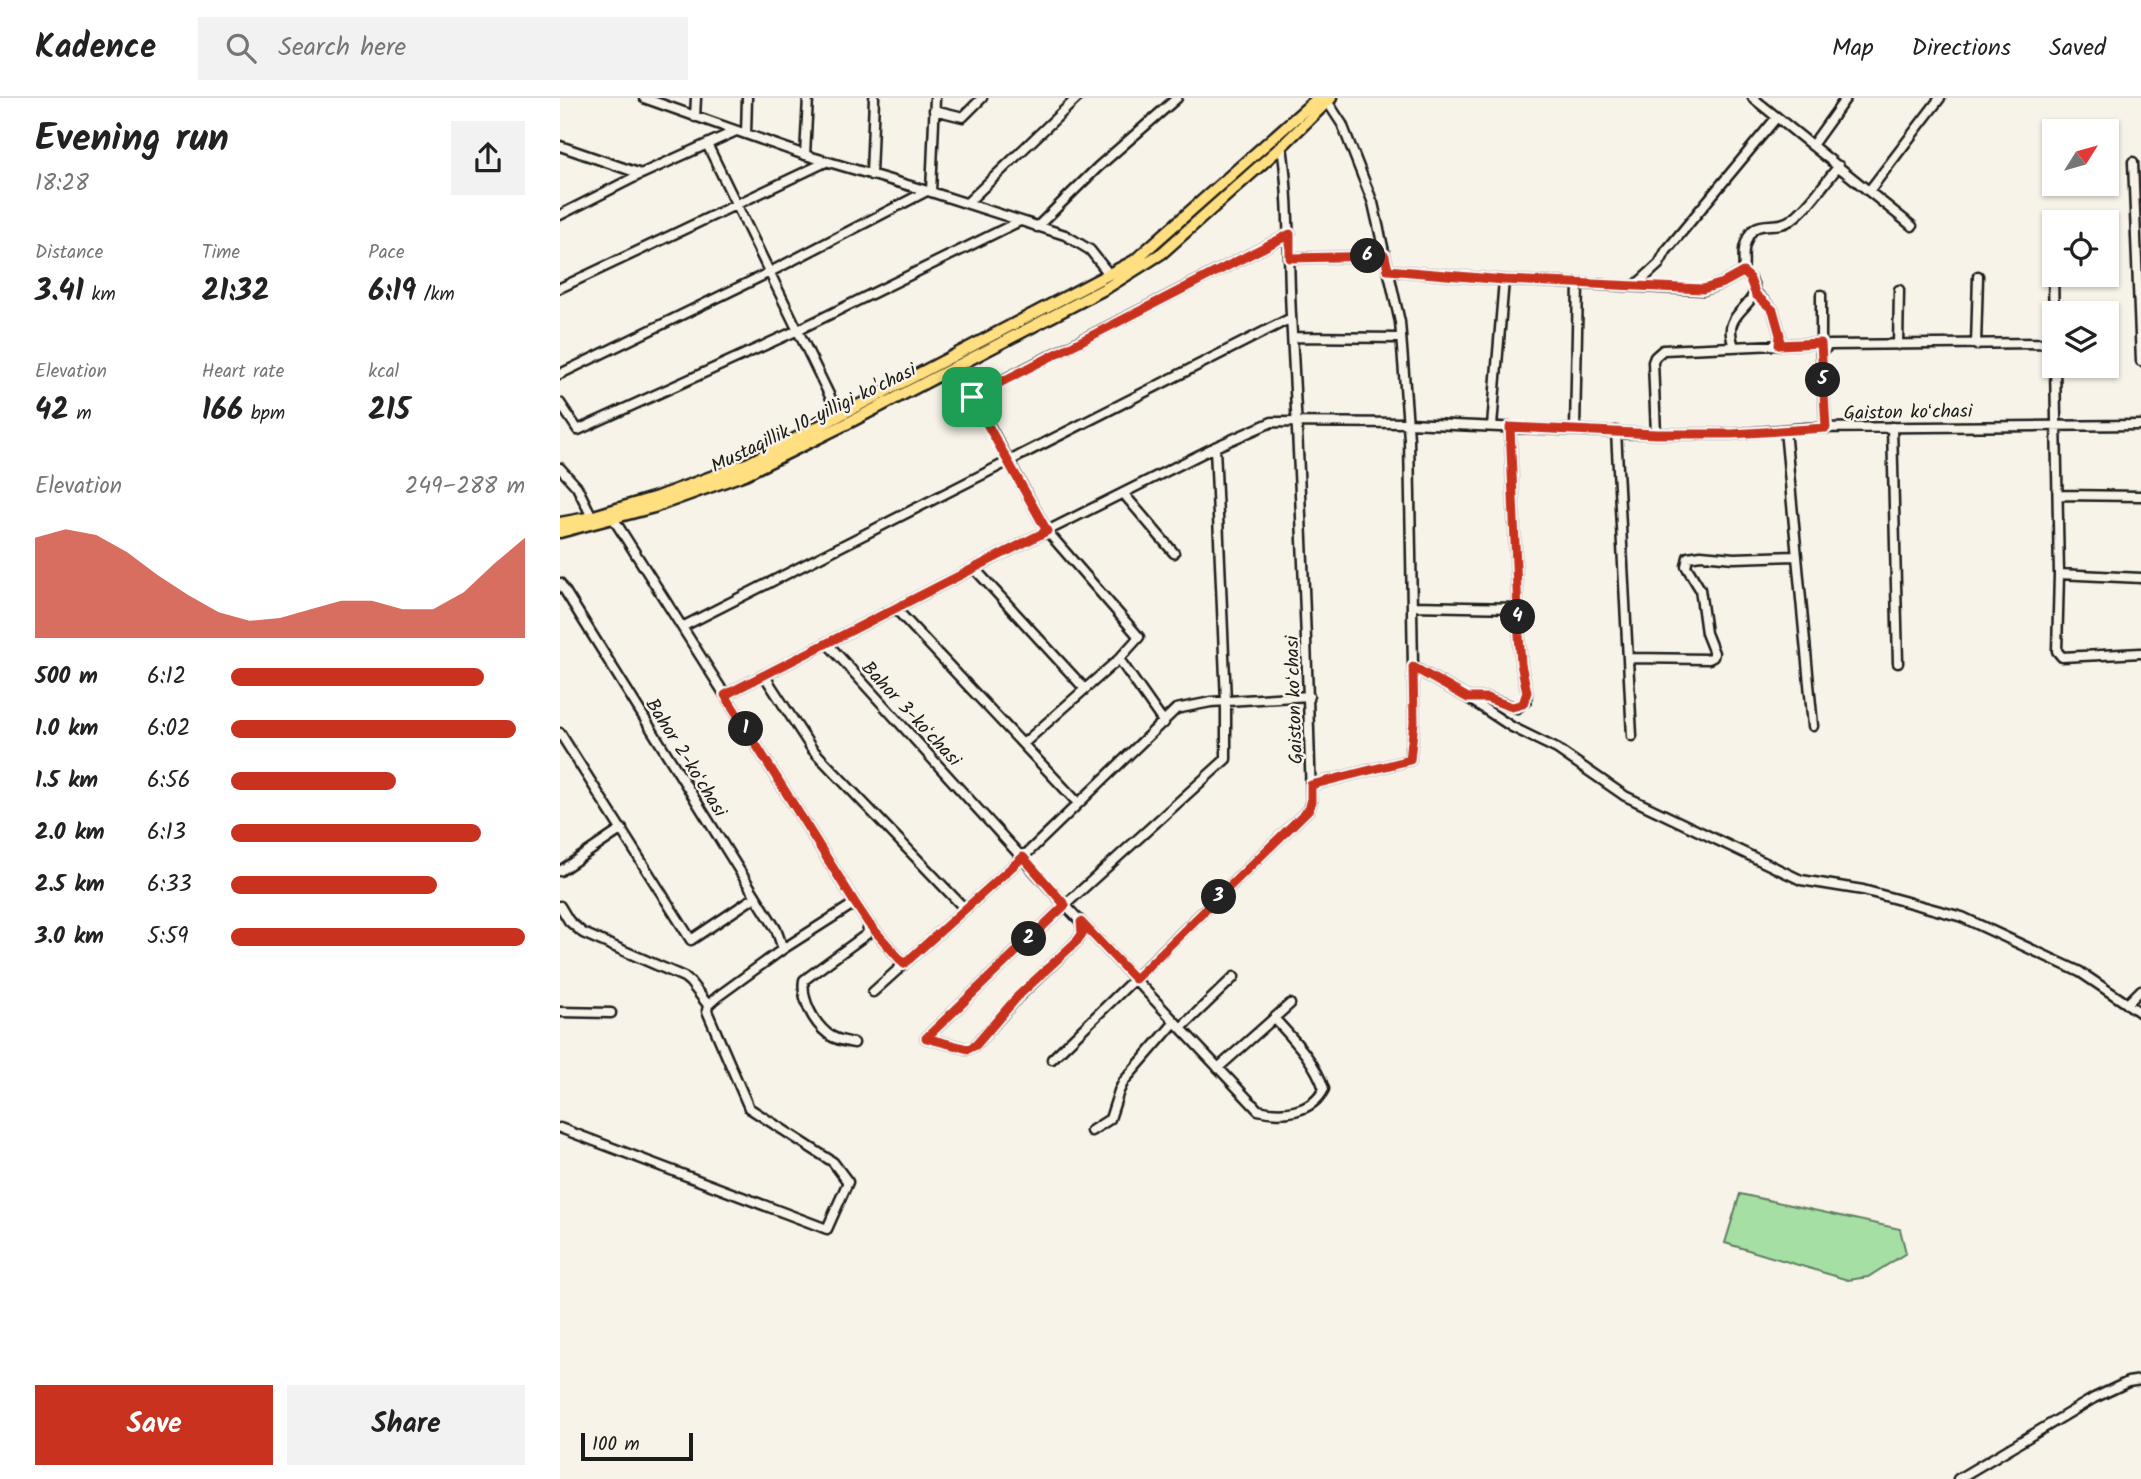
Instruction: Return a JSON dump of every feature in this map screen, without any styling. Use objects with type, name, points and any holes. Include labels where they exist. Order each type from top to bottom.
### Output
[{"type":"main road","name":"Mustaqillik 10-yilligi ko'chasi","points":[[560,523],[592,517],[657,497],[749,463],[1134,261],[1156,244],[1306,102],[1325,99]]},
{"type":"main road","name":"Mustaqillik 10-yilligi ko'chasi","points":[[560,532],[654,507],[745,474],[848,423],[1137,270],[1162,253],[1282,146],[1325,99]]},
{"type":"street","points":[[644,98],[826,162],[929,191],[1065,235],[1090,250],[1109,274]]},
{"type":"street","points":[[695,117],[696,98]]},
{"type":"street","points":[[746,134],[747,98]]},
{"type":"street","points":[[805,155],[808,98]]},
{"type":"street","points":[[871,175],[874,98]]},
{"type":"street","points":[[929,191],[935,98]]},
{"type":"street","points":[[934,110],[963,117],[982,98]]},
{"type":"street","points":[[967,203],[1077,98]]},
{"type":"street","points":[[1037,227],[1098,167],[1177,98]]},
{"type":"street","points":[[1753,98],[1912,226]]},
{"type":"street","points":[[1813,144],[1846,98]]},
{"type":"street","points":[[1869,191],[1940,98]]},
{"type":"street","points":[[1311,785],[1410,760],[1414,722],[1408,423],[1401,338],[1373,203],[1342,124],[1325,99]]},
{"type":"street","points":[[1636,285],[1659,264],[1666,251],[1777,117]]},
{"type":"street","points":[[560,215],[641,174],[736,131]]},
{"type":"street","points":[[707,144],[839,415]]},
{"type":"street","points":[[560,146],[641,174]]},
{"type":"street","name":"Gaiston koʻchasi","points":[[1052,1059],[1309,809],[1311,803],[1290,234],[1282,146]]},
{"type":"street","points":[[560,288],[826,162]]},
{"type":"street","points":[[2133,162],[2141,361]]},
{"type":"street","points":[[1743,272],[1745,245],[1754,228],[1760,225],[1777,226],[1789,221],[1839,166]]},
{"type":"street","points":[[560,374],[929,191]]},
{"type":"street","points":[[560,403],[578,430],[798,330],[1020,221]]},
{"type":"street","points":[[972,397],[1290,234]]},
{"type":"street","points":[[1290,258],[1385,256]]},
{"type":"street","points":[[1388,270],[1504,280],[1703,289],[1723,283],[1743,272]]},
{"type":"street","points":[[1743,272],[1749,277],[1754,291],[1773,310],[1780,335],[1779,345]]},
{"type":"street","points":[[1976,345],[1978,276]]},
{"type":"street","points":[[1492,426],[1504,280]]},
{"type":"street","points":[[1574,429],[1578,284]]},
{"type":"street","points":[[1898,345],[1899,290]]},
{"type":"street","points":[[1734,347],[1732,322],[1752,300],[1754,291]]},
{"type":"street","points":[[1821,295],[1821,353],[1826,428]]},
{"type":"street","points":[[682,626],[1291,318]]},
{"type":"street","points":[[1294,337],[1401,338]]},
{"type":"street","points":[[1656,434],[1653,362],[1662,350],[1821,343]]},
{"type":"street","points":[[1821,353],[1829,345],[2042,343]]},
{"type":"street","points":[[956,365],[1047,531],[1139,637],[1119,659],[1023,744]]},
{"type":"street","points":[[2056,378],[2059,495],[2057,651],[2062,657],[2141,653]]},
{"type":"street","points":[[725,695],[1215,447],[1272,422],[1298,421]]},
{"type":"street","name":"Gaiston koʻchasi","points":[[1298,421],[1656,434],[1732,434],[1826,428],[2141,425]]},
{"type":"street","points":[[1468,698],[1487,698],[1517,708],[1526,701],[1517,608],[1510,427]]},
{"type":"street","points":[[1892,427],[1898,663]]},
{"type":"street","points":[[1785,430],[1813,726]]},
{"type":"street","points":[[1616,431],[1632,736]]},
{"type":"street","points":[[1081,922],[1082,934],[1077,941],[1018,996],[976,1045],[968,1049],[926,1038],[1065,905],[1226,759],[1215,447]]},
{"type":"street","points":[[560,468],[577,487],[592,517]]},
{"type":"street","points":[[1124,493],[1174,553]]},
{"type":"street","points":[[2059,495],[2141,496]]},
{"type":"street","points":[[613,518],[855,903],[869,924],[904,964]]},
{"type":"street","points":[[1628,658],[1713,657],[1703,620],[1700,589],[1686,566],[1688,557],[1797,556]]},
{"type":"street","points":[[974,568],[1084,689]]},
{"type":"street","points":[[2059,574],[2141,578]]},
{"type":"street","name":"Bahor 2-koʻchasi","points":[[560,583],[776,929],[783,949]]},
{"type":"street","points":[[1412,606],[1517,608]]},
{"type":"street","points":[[895,608],[1078,803]]},
{"type":"street","name":"Bahor 3-koʻchasi","points":[[827,643],[1065,905],[1258,1110],[1269,1113],[1309,1107],[1318,1100],[1324,1089],[1320,1078],[1298,1045],[1274,1018]]},
{"type":"street","points":[[1119,659],[1164,723]]},
{"type":"street","points":[[1413,667],[1468,698],[1511,727],[1557,749],[1625,796],[1801,880],[1863,890],[1962,917],[2080,972],[2141,1013]]},
{"type":"street","points":[[764,675],[813,749],[965,909]]},
{"type":"street","points":[[873,992],[1023,857],[1176,709],[1226,701],[1309,696]]},
{"type":"street","points":[[560,733],[691,940],[755,897]]},
{"type":"street","points":[[560,871],[622,829]]},
{"type":"street","points":[[560,1128],[827,1229],[848,1182],[833,1162],[749,1108],[707,1012],[708,1005],[783,949],[855,903]]},
{"type":"street","points":[[560,906],[569,921],[583,933],[684,977],[708,1005]]},
{"type":"street","points":[[854,1044],[827,1034],[803,996],[804,980],[867,934],[869,924]]},
{"type":"street","points":[[1091,1131],[1110,1119],[1124,1081],[1178,1025],[1234,977]]},
{"type":"street","points":[[2127,1004],[2141,990]]},
{"type":"street","points":[[1218,1068],[1290,1004]]},
{"type":"street","points":[[560,1012],[611,1013]]},
{"type":"street","points":[[1958,1479],[2094,1398],[2128,1382],[2141,1380]]},
{"type":"green space","points":[[1740,1194],[1900,1229],[1906,1253],[1868,1277],[1848,1280],[1725,1243]]},
{"type":"route","points":[[1290,234],[1290,258],[1385,256],[1388,270],[1504,280],[1703,289],[1723,283],[1743,272],[1749,277],[1756,295],[1773,310],[1780,335],[1779,345],[1821,343],[1826,428],[1732,434],[1656,434],[1510,427],[1519,635],[1526,701],[1517,708],[1487,698],[1468,698],[1413,667],[1414,722],[1410,760],[1311,785],[1309,809],[1135,979],[1081,922],[1082,934],[1077,941],[1018,996],[976,1045],[968,1049],[926,1038],[1065,905],[1023,857],[904,964],[869,924],[855,903],[725,695],[1047,531],[972,397],[1290,234]]}]
